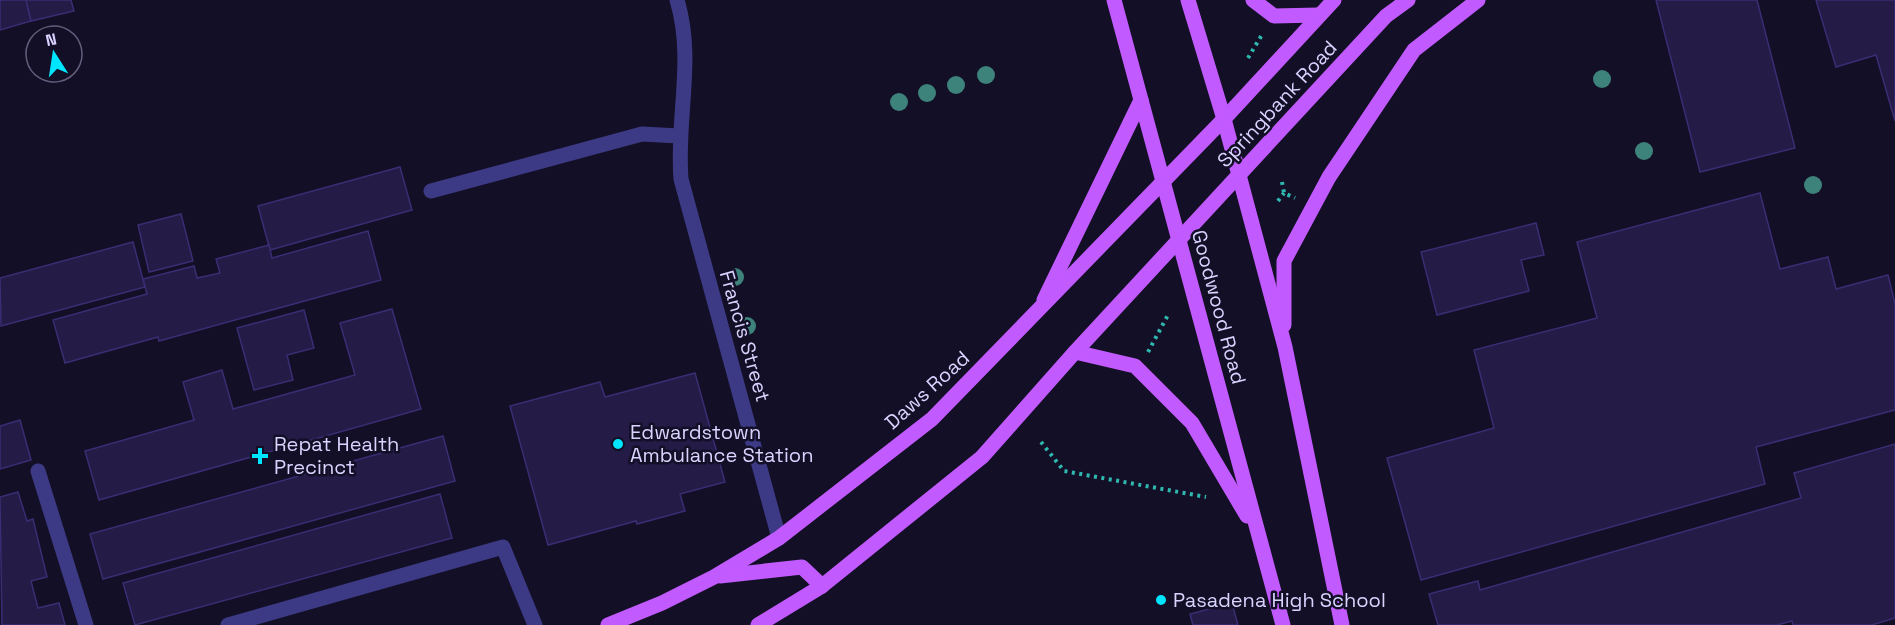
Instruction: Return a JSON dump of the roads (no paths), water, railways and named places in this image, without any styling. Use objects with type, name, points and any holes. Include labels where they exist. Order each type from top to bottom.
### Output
[{"type":"main road","name":"Goodwood Road","points":[[1114,0],[1283,625]]},
{"type":"main road","points":[[1188,0],[1224,119],[1285,347],[1342,625]]},
{"type":"main road","points":[[1253,0],[1274,16],[1318,15]]},
{"type":"main road","name":"Springbank Road","points":[[1224,119],[1334,0]]},
{"type":"main road","name":"Springbank Road","points":[[1179,241],[1386,16],[1408,0]]},
{"type":"main road","points":[[1285,347],[1284,261],[1329,177],[1414,50],[1478,0]]},
{"type":"main road","points":[[1037,314],[1141,100]]},
{"type":"main road","name":"Daws Road","points":[[615,623],[714,577],[779,538],[932,419],[1037,314],[1224,119]]},
{"type":"main road","points":[[758,625],[822,586],[982,457],[1075,352],[1179,241]]},
{"type":"main road","points":[[1075,352],[1135,366],[1192,423],[1257,532]]},
{"type":"main road","points":[[714,577],[802,567],[822,586]]},
{"type":"street","name":"Francis Street","points":[[677,0],[685,32],[686,54],[679,136],[681,178],[779,538]]},
{"type":"street","points":[[431,190],[642,134],[679,136]]},
{"type":"street","points":[[38,471],[86,625]]},
{"type":"street","points":[[228,625],[503,547],[535,625]]},
{"type":"place","name":"Edwardstown Ambulance Station","points":[[618,444]]},
{"type":"place","name":"Repat Health Precinct","points":[[260,456]]},
{"type":"place","name":"Pasadena High School","points":[[1161,600]]}]
